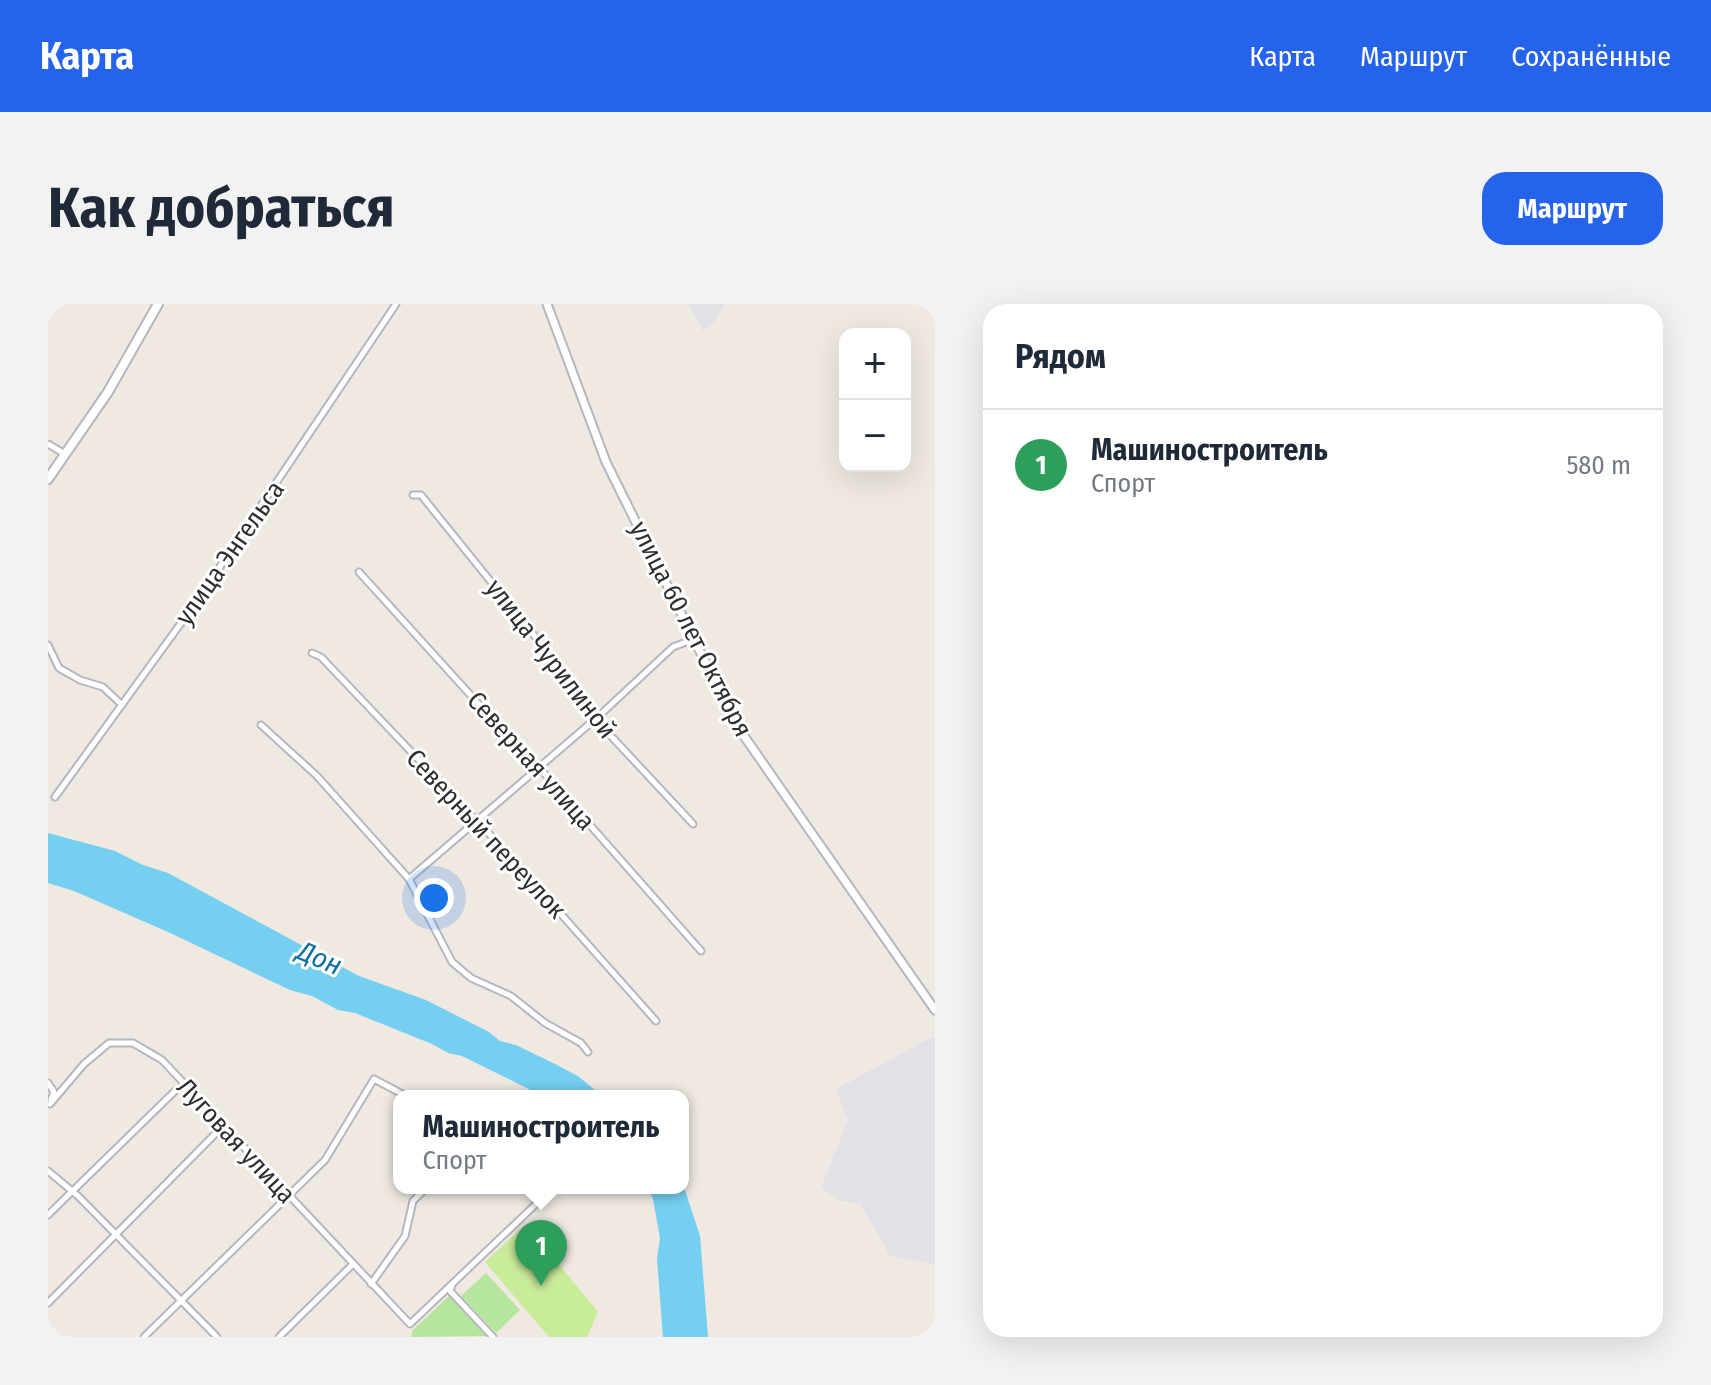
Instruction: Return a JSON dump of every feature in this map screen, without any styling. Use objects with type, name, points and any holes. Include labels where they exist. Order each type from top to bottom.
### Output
[{"type":"main road","points":[[48,479],[108,392],[158,304]]},
{"type":"street","name":"улица Энгельса","points":[[55,797],[273,491],[396,304]]},
{"type":"street","name":"улица 60 лет Октября","points":[[547,304],[606,462],[737,726],[935,1010]]},
{"type":"street","points":[[48,444],[65,454]]},
{"type":"street","name":"улица Чурилиной","points":[[413,495],[421,495],[557,661],[596,712],[598,722],[693,824]]},
{"type":"street","name":"Северная улица","points":[[359,572],[538,766],[701,951]]},
{"type":"street","points":[[409,879],[673,647],[694,639]]},
{"type":"street","points":[[48,645],[59,668],[80,680],[103,687],[122,705]]},
{"type":"street","name":"Северный переулок","points":[[312,653],[321,657],[496,841],[656,1021]]},
{"type":"street","points":[[261,725],[317,776],[409,879],[452,962],[471,978],[511,996],[545,1023],[581,1043],[588,1052]]},
{"type":"street","name":"Луговая улица","points":[[49,1105],[84,1064],[109,1043],[133,1043],[162,1060],[410,1324],[452,1284]]},
{"type":"street","points":[[144,1337],[325,1160],[374,1079],[395,1090]]},
{"type":"street","points":[[48,1083],[54,1092],[49,1105]]},
{"type":"street","points":[[48,1215],[177,1089]]},
{"type":"street","points":[[48,1303],[223,1126]]},
{"type":"street","points":[[48,1171],[78,1196],[217,1337]]},
{"type":"street","points":[[371,1284],[405,1236],[413,1201],[420,1194]]},
{"type":"street","points":[[493,1337],[450,1291],[452,1284],[535,1205]]},
{"type":"street","points":[[279,1337],[352,1265]]},
{"type":"shaded area","points":[[688,304],[724,304],[716,320],[703,331]]},
{"type":"shaded area","points":[[934,1036],[935,1264],[890,1256],[860,1203],[841,1201],[821,1188],[848,1120],[836,1089]]},
{"type":"green space","points":[[526,1224],[598,1312],[587,1337],[549,1337],[485,1262]]},
{"type":"green space","points":[[486,1273],[520,1310],[496,1333],[461,1296]]},
{"type":"green space","points":[[449,1296],[487,1336],[411,1337],[413,1330]]},
{"type":"water","name":"Дон","points":[[48,833],[115,851],[168,873],[359,976],[426,1000],[489,1032],[500,1041],[516,1045],[553,1063],[578,1076],[595,1090],[531,1090],[462,1056],[290,990],[168,932],[74,891],[48,883]]},
{"type":"water","points":[[651,1194],[686,1194],[700,1236],[708,1337],[663,1337],[657,1259],[660,1238]]},
{"type":"place","name":"Машиностроитель","points":[[541,1286]]}]
